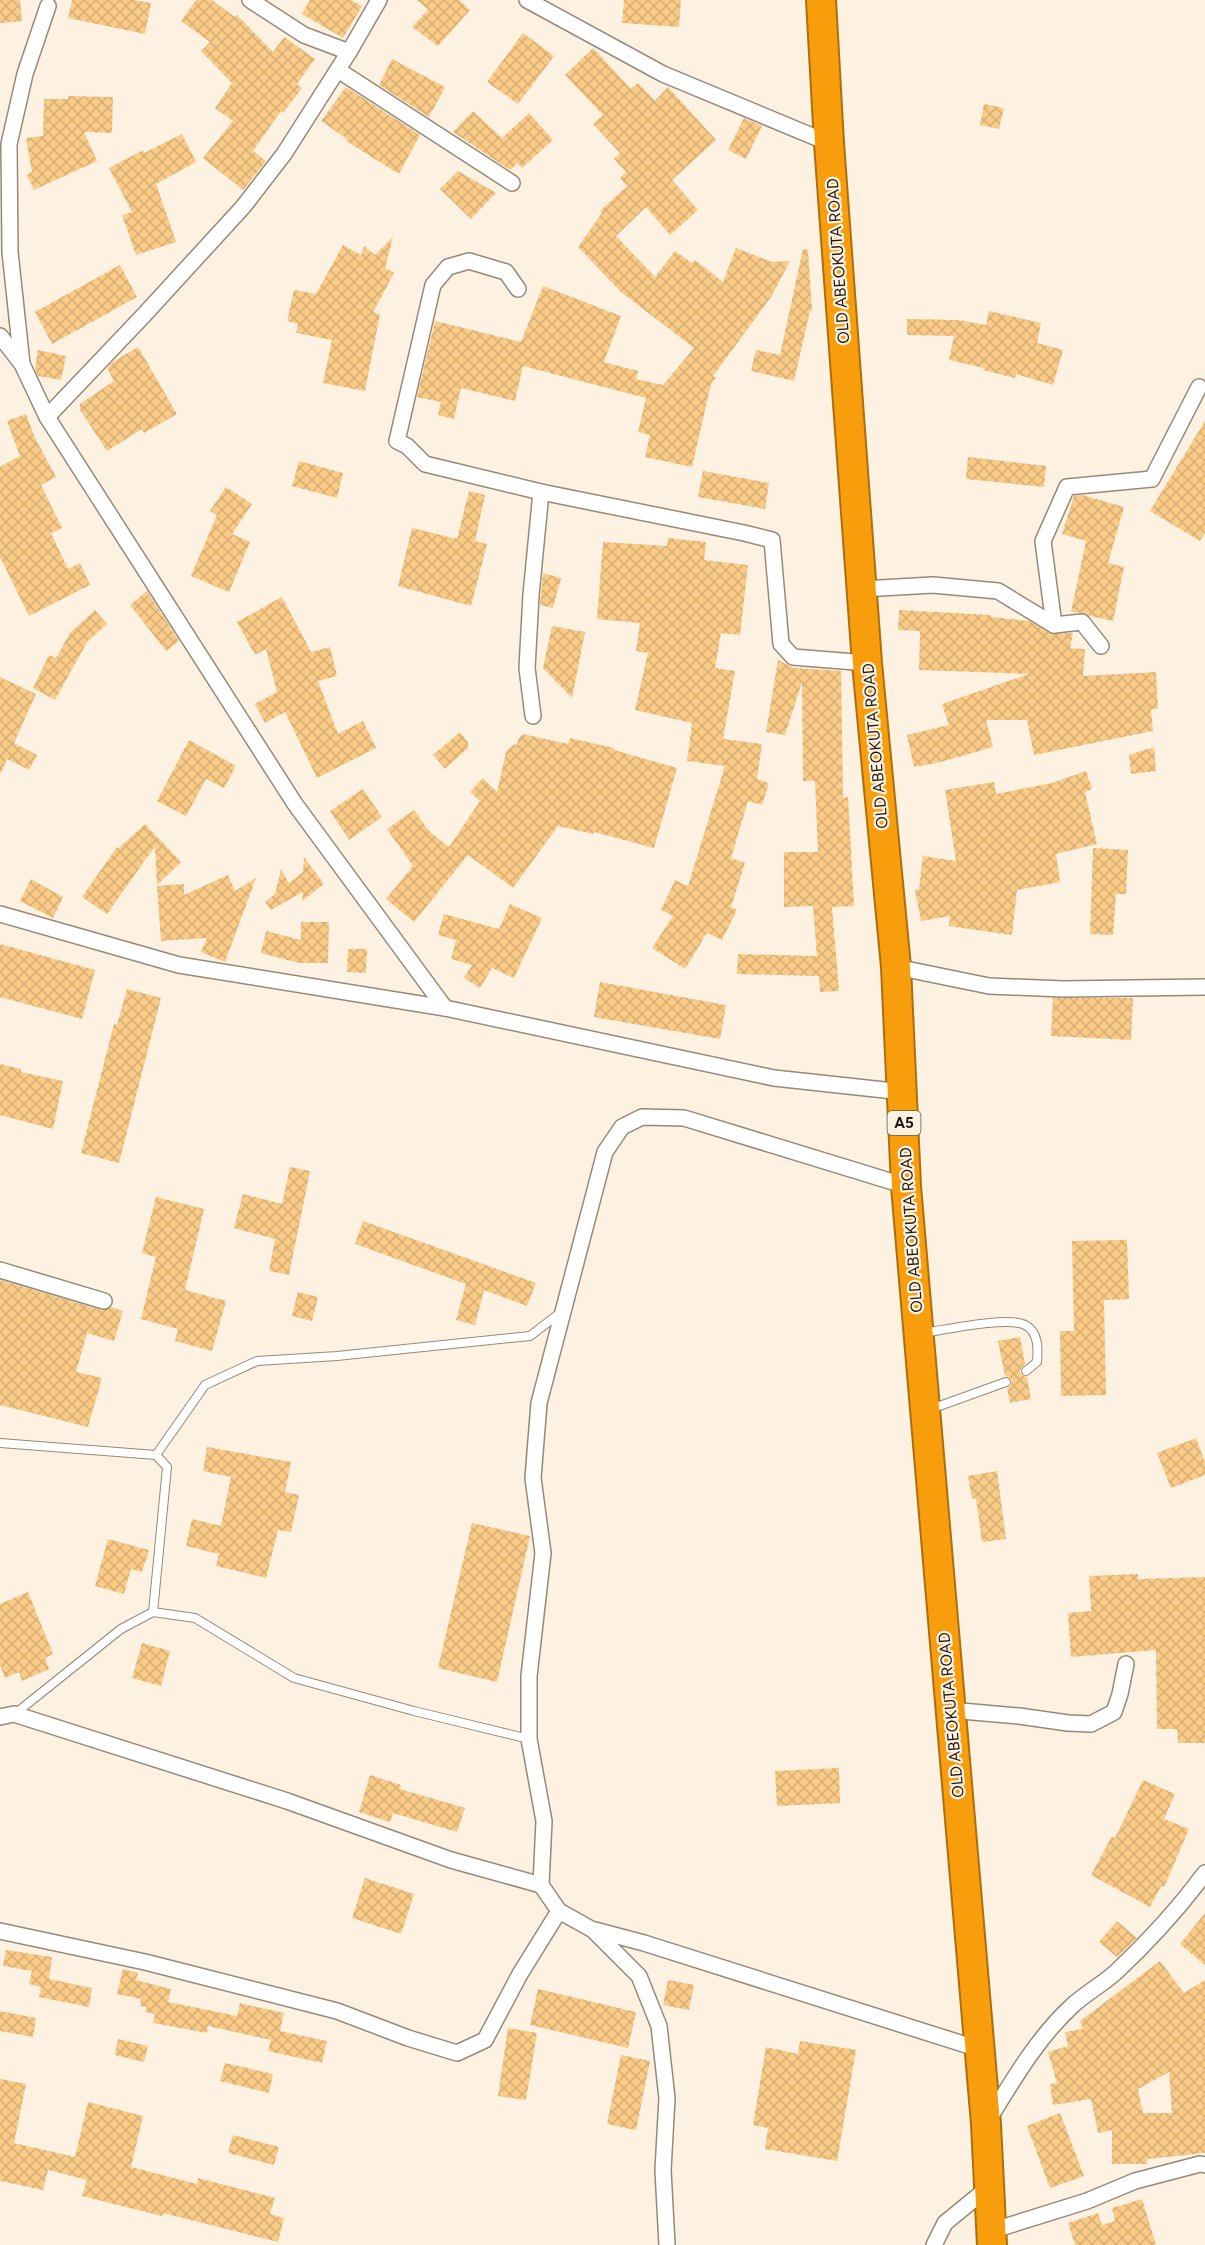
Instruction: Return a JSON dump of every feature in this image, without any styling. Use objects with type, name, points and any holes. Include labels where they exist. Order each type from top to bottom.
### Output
[{"type":"highway","name":"OLD ABEOKUTA ROAD","points":[[821,0],[829,143],[867,663],[896,967],[906,1186],[986,2124],[991,2238]]},
{"type":"street","points":[[250,0],[304,35],[349,52]]},
{"type":"street","points":[[47,417],[243,207],[284,154],[338,70],[379,0]]},
{"type":"street","points":[[527,0],[663,74],[829,143]]},
{"type":"street","points":[[22,364],[10,252],[9,144],[25,74],[48,6]]},
{"type":"street","points":[[338,70],[512,183]]},
{"type":"street","points":[[519,289],[506,272],[469,261],[448,267],[433,285],[397,441],[407,446],[425,464],[540,492],[744,532],[772,540],[781,644],[793,657],[867,663]]},
{"type":"street","points":[[0,336],[22,364],[47,417],[295,804],[445,1008]]},
{"type":"street","points":[[1053,625],[1043,541],[1067,487],[1152,479],[1199,387]]},
{"type":"street","points":[[533,716],[526,668],[540,492]]},
{"type":"street","points":[[862,590],[933,585],[998,591],[1053,625],[1082,622],[1101,646]]},
{"type":"street","points":[[0,914],[179,965],[445,1008],[774,1078],[903,1092]]},
{"type":"street","points":[[896,967],[989,986],[1063,989],[1205,987]]},
{"type":"street","points":[[906,1186],[684,1118],[642,1117],[622,1127],[605,1152],[539,1402],[533,1478],[543,1553],[529,1676],[529,1739],[544,1821],[541,1885],[559,1911],[593,1930],[644,1943],[979,2049]]},
{"type":"street","points":[[0,1270],[104,1301]]},
{"type":"street","points":[[950,1710],[1091,1724],[1114,1712],[1126,1664]]},
{"type":"street","points":[[7,1716],[287,1802],[451,1860],[541,1885]]},
{"type":"street","points":[[986,2124],[1016,2075],[1047,2033],[1073,2005],[1115,1973],[1188,1896],[1205,1873]]},
{"type":"street","points":[[0,1931],[145,1962],[337,2011],[408,2038],[457,2053],[484,2040],[520,1974],[559,1911]]},
{"type":"street","points":[[593,1930],[639,1976],[659,2026],[667,2098],[663,2170],[667,2245]]},
{"type":"street","points":[[991,2238],[1135,2181],[1200,2164],[1205,2165]]},
{"type":"street","points":[[934,2245],[945,2223],[989,2187]]},
{"type":"lane","points":[[156,1455],[205,1385],[258,1361],[338,1356],[530,1336],[562,1311]]},
{"type":"lane","points":[[919,1334],[1009,1321],[1025,1325],[1035,1334],[1038,1347],[1037,1362],[1026,1371]]},
{"type":"lane","points":[[925,1411],[1006,1382]]},
{"type":"lane","points":[[0,1443],[156,1455],[167,1467],[153,1612]]},
{"type":"lane","points":[[7,1716],[121,1629],[153,1612],[195,1618],[294,1678],[414,1712],[529,1739]]},
{"type":"building","points":[[0,0],[20,0],[22,21],[0,23]]},
{"type":"building","points":[[72,0],[134,0],[151,3],[145,34],[68,18]]},
{"type":"building","points":[[196,0],[212,0],[235,17],[237,15],[273,52],[284,37],[315,59],[297,84],[302,88],[283,113],[281,111],[253,151],[266,161],[243,190],[203,158],[233,121],[215,108],[232,83],[201,51],[210,42],[181,21]]},
{"type":"building","points":[[310,0],[351,0],[362,6],[343,38],[302,14]]},
{"type":"building","points":[[417,0],[459,0],[470,10],[438,46],[412,27],[428,10]]},
{"type":"building","points":[[624,0],[681,0],[679,27],[622,23]]},
{"type":"building","points":[[523,33],[554,56],[518,104],[487,82]]},
{"type":"building","points":[[593,48],[631,89],[638,83],[655,101],[668,87],[716,140],[672,180],[698,210],[670,235],[646,207],[616,236],[655,277],[675,251],[692,263],[695,260],[723,282],[736,248],[772,262],[790,261],[771,297],[713,376],[716,378],[711,384],[692,467],[645,457],[650,435],[638,432],[646,398],[523,366],[515,401],[461,388],[454,419],[438,415],[441,402],[417,397],[435,321],[521,342],[543,286],[621,316],[604,362],[638,371],[636,379],[663,385],[694,348],[621,292],[578,247],[602,213],[600,211],[627,186],[620,178],[626,172],[614,159],[620,153],[593,124],[603,115],[565,75]]},
{"type":"building","points":[[392,59],[445,87],[429,117],[379,85]]},
{"type":"building","points":[[346,87],[420,135],[399,174],[346,141],[347,139],[321,121]]},
{"type":"building","points":[[68,96],[113,97],[112,133],[84,132],[97,161],[34,190],[27,175],[32,172],[26,138],[43,136],[44,99],[68,99]]},
{"type":"building","points":[[984,104],[1004,108],[999,129],[980,125]]},
{"type":"building","points":[[473,111],[502,138],[529,113],[553,140],[522,168],[518,163],[510,170],[453,132]]},
{"type":"building","points":[[744,118],[762,126],[746,159],[728,150]]},
{"type":"building","points":[[182,134],[196,162],[156,184],[176,242],[136,255],[122,215],[132,212],[109,168],[143,150],[144,153]]},
{"type":"building","points":[[458,171],[496,193],[471,219],[440,189]]},
{"type":"building","points":[[393,237],[385,268],[394,273],[373,312],[380,314],[365,391],[323,383],[332,340],[296,333],[298,324],[287,321],[294,290],[316,294],[343,245],[361,255],[364,246],[375,255]]},
{"type":"building","points":[[803,249],[808,250],[812,311],[810,311],[794,381],[751,371],[756,350],[780,355]]},
{"type":"building","points":[[120,265],[137,297],[52,344],[35,312]]},
{"type":"building","points":[[989,311],[1041,323],[1037,343],[1063,350],[1053,385],[1016,374],[1015,378],[949,360],[954,336],[907,335],[907,319],[958,320],[986,325]]},
{"type":"building","points":[[138,347],[177,414],[144,433],[142,429],[107,451],[80,410],[80,404],[114,381],[107,368]]},
{"type":"building","points":[[38,350],[66,356],[61,380],[38,376],[35,369]]},
{"type":"building","points":[[26,414],[35,438],[56,477],[41,485],[62,528],[51,533],[68,569],[80,563],[90,585],[29,616],[0,557],[0,467],[20,456],[7,421]]},
{"type":"building","points":[[1205,421],[1205,533],[1200,541],[1150,511]]},
{"type":"building","points":[[968,457],[1046,466],[1044,487],[966,479]]},
{"type":"building","points":[[299,461],[343,473],[337,498],[292,486]]},
{"type":"building","points":[[703,471],[769,483],[765,509],[698,497]]},
{"type":"building","points":[[226,487],[252,504],[232,534],[250,542],[229,592],[191,576],[217,515],[210,511]]},
{"type":"building","points":[[469,491],[485,495],[475,541],[487,544],[471,606],[398,586],[412,528],[457,539]]},
{"type":"building","points":[[1082,495],[1124,507],[1108,563],[1124,567],[1113,621],[1085,613],[1071,612],[1086,541],[1062,534],[1074,496]]},
{"type":"building","points":[[668,538],[706,542],[704,560],[748,565],[740,635],[721,633],[715,668],[735,671],[723,739],[762,744],[757,779],[769,783],[762,805],[748,801],[731,858],[745,863],[731,907],[737,910],[722,940],[707,933],[685,969],[652,948],[673,916],[661,910],[675,880],[688,886],[725,766],[687,761],[692,723],[635,710],[648,653],[636,651],[640,623],[597,619],[603,542],[667,546]]},
{"type":"building","points":[[543,573],[561,578],[553,608],[540,605]]},
{"type":"building","points":[[147,591],[179,641],[166,651],[130,605]]},
{"type":"building","points":[[282,597],[311,652],[330,647],[337,676],[318,681],[338,734],[363,721],[376,748],[317,778],[285,712],[265,723],[255,704],[277,692],[266,649],[255,655],[237,622]]},
{"type":"building","points":[[95,610],[107,624],[87,642],[55,700],[33,688],[49,655],[56,658],[70,633]]},
{"type":"building","points":[[899,610],[991,615],[991,617],[1029,621],[1051,634],[1073,633],[1070,648],[1085,649],[1083,676],[1156,672],[1158,709],[1151,709],[1153,731],[1034,755],[1027,720],[986,720],[993,747],[914,767],[907,735],[949,725],[942,704],[1029,674],[919,670],[920,631],[898,630]]},
{"type":"building","points":[[552,626],[585,632],[572,698],[543,668]]},
{"type":"building","points":[[778,660],[794,668],[841,671],[843,798],[848,797],[854,906],[832,907],[839,991],[820,992],[819,976],[737,974],[738,954],[817,956],[813,906],[784,907],[784,852],[818,852],[815,781],[803,781],[802,682],[785,735],[766,732]]},
{"type":"building","points":[[0,677],[36,694],[14,743],[37,755],[29,770],[7,759],[0,775]]},
{"type":"building","points":[[460,732],[468,742],[468,748],[445,769],[433,755]]},
{"type":"building","points":[[523,734],[568,744],[570,738],[614,748],[614,750],[677,768],[654,848],[594,832],[593,834],[558,826],[513,888],[468,855],[414,922],[386,899],[413,866],[387,829],[414,810],[429,831],[449,847],[480,801],[470,792],[483,778],[497,792],[506,752],[514,744],[517,745],[518,739]]},
{"type":"building","points":[[189,740],[236,766],[224,788],[206,779],[186,816],[157,801]]},
{"type":"building","points":[[1154,747],[1156,771],[1131,774],[1129,755]]},
{"type":"building","points":[[1086,771],[1092,789],[1085,792],[1097,844],[1056,854],[1060,882],[1017,890],[1012,935],[949,926],[950,916],[921,921],[915,890],[919,889],[923,856],[956,861],[945,790],[994,782],[996,794],[1052,783]]},
{"type":"building","points":[[363,789],[382,817],[349,840],[330,811]]},
{"type":"building","points":[[145,824],[181,862],[157,885],[155,846],[107,914],[82,897],[117,847],[119,848]]},
{"type":"building","points":[[1093,848],[1128,850],[1126,894],[1116,894],[1113,935],[1090,934]]},
{"type":"building","points":[[304,857],[324,884],[302,901],[303,892],[271,910],[265,902],[275,894],[281,869],[289,883],[303,872]]},
{"type":"building","points":[[228,875],[235,891],[256,878],[225,962],[201,952],[207,938],[161,941],[157,886],[184,884],[184,895]]},
{"type":"building","points":[[31,879],[63,897],[53,918],[20,901]]},
{"type":"building","points":[[510,904],[542,918],[514,978],[492,968],[480,988],[464,978],[472,965],[451,959],[456,940],[438,935],[444,914],[499,929]]},
{"type":"building","points":[[301,922],[329,922],[328,963],[299,963],[261,953],[266,931],[301,940]]},
{"type":"building","points":[[0,944],[95,970],[82,1019],[0,997]]},
{"type":"building","points":[[348,949],[367,949],[366,973],[347,972]]},
{"type":"building","points":[[600,982],[726,1005],[720,1039],[594,1017]]},
{"type":"building","points":[[127,989],[161,998],[119,1163],[81,1153],[114,1024],[117,1025]]},
{"type":"building","points":[[1053,998],[1133,998],[1131,1040],[1051,1036]]},
{"type":"building","points":[[0,1064],[21,1069],[21,1072],[63,1081],[53,1129],[0,1115]]},
{"type":"building","points":[[290,1167],[310,1171],[289,1275],[269,1271],[275,1239],[234,1228],[243,1194],[282,1204]]},
{"type":"building","points":[[156,1197],[204,1209],[185,1290],[226,1301],[212,1351],[175,1341],[178,1329],[141,1319],[156,1257],[142,1253]]},
{"type":"building","points":[[363,1221],[536,1283],[527,1306],[484,1290],[475,1325],[456,1320],[466,1284],[355,1244]]},
{"type":"building","points":[[1127,1240],[1129,1299],[1104,1300],[1106,1395],[1061,1396],[1060,1331],[1074,1331],[1072,1241]]},
{"type":"building","points":[[0,1280],[101,1310],[111,1307],[123,1311],[114,1341],[87,1333],[76,1372],[102,1378],[88,1427],[0,1405]]},
{"type":"building","points":[[298,1292],[318,1297],[312,1321],[292,1316]]},
{"type":"building","points":[[1020,1337],[1025,1364],[1020,1373],[1027,1377],[1031,1399],[1010,1403],[1007,1388],[1012,1381],[1005,1376],[998,1341]]},
{"type":"building","points":[[1196,1438],[1205,1462],[1205,1475],[1171,1488],[1157,1453]]},
{"type":"building","points":[[207,1447],[291,1462],[285,1492],[299,1495],[291,1532],[278,1530],[266,1578],[216,1566],[219,1554],[186,1546],[192,1519],[221,1526],[231,1477],[203,1471]]},
{"type":"building","points":[[997,1471],[1006,1539],[982,1542],[976,1498],[972,1499],[968,1476]]},
{"type":"building","points":[[472,1523],[530,1536],[497,1682],[438,1668]]},
{"type":"building","points":[[108,1539],[149,1550],[142,1572],[131,1569],[124,1594],[95,1586]]},
{"type":"building","points":[[1138,1574],[1138,1579],[1205,1577],[1205,1743],[1178,1743],[1177,1729],[1157,1729],[1156,1650],[1071,1657],[1068,1613],[1091,1611],[1089,1576]]},
{"type":"building","points":[[28,1592],[53,1654],[45,1658],[49,1669],[22,1681],[19,1672],[5,1678],[0,1665],[0,1604]]},
{"type":"building","points":[[142,1643],[170,1651],[161,1686],[132,1678]]},
{"type":"building","points":[[839,1768],[840,1803],[777,1806],[775,1771]]},
{"type":"building","points":[[370,1775],[401,1785],[400,1789],[465,1808],[457,1832],[393,1813],[390,1822],[359,1812]]},
{"type":"building","points":[[1143,1780],[1175,1794],[1164,1819],[1189,1829],[1164,1887],[1161,1886],[1150,1907],[1091,1875],[1112,1836],[1115,1838]]},
{"type":"building","points":[[365,1878],[414,1894],[401,1934],[352,1918]]},
{"type":"building","points":[[1205,1913],[1205,1965],[1180,1944]]},
{"type":"building","points":[[1117,1921],[1137,1938],[1117,1957],[1099,1942]]},
{"type":"building","points":[[6,1950],[52,1957],[49,1979],[92,1988],[89,2007],[39,1997],[41,1987],[29,1984],[32,1971],[3,1966]]},
{"type":"building","points":[[1160,1961],[1184,1993],[1205,1980],[1205,2153],[1147,2159],[1147,2164],[1112,2164],[1112,2130],[1098,2133],[1091,2099],[1053,2105],[1050,2084],[1057,2083],[1048,2052],[1068,2046],[1065,2032],[1083,2029],[1080,2021]],"holes":[[[1169,2072],[1172,2113],[1143,2113],[1138,2089]]]},
{"type":"building","points":[[123,1969],[138,1973],[136,1980],[171,1989],[168,2002],[237,2016],[240,2003],[284,2013],[280,2031],[327,2041],[322,2063],[268,2051],[271,2040],[208,2026],[207,2033],[153,2023],[155,2014],[145,2012],[147,2007],[140,2006],[141,1999],[117,1994]]},
{"type":"building","points":[[668,1980],[694,1985],[689,2010],[663,2005]]},
{"type":"building","points":[[538,1989],[636,2012],[628,2048],[530,2025]]},
{"type":"building","points":[[0,2011],[36,2018],[33,2037],[0,2031]]},
{"type":"building","points":[[508,2028],[537,2033],[526,2100],[498,2096]]},
{"type":"building","points":[[118,2039],[148,2046],[144,2062],[115,2055]]},
{"type":"building","points":[[800,2041],[856,2050],[837,2161],[765,2149],[768,2128],[753,2125],[766,2047],[798,2054]]},
{"type":"building","points":[[621,2055],[650,2061],[636,2130],[607,2124]]},
{"type":"building","points":[[225,2063],[273,2074],[269,2093],[220,2081]]},
{"type":"building","points":[[0,2079],[26,2084],[14,2143],[75,2157],[88,2102],[143,2116],[131,2167],[197,2184],[198,2178],[275,2198],[270,2214],[284,2218],[278,2242],[163,2213],[162,2216],[82,2196],[87,2180],[48,2170],[43,2190],[0,2181]]},
{"type":"building","points":[[1060,2113],[1084,2176],[1050,2188],[1027,2126]]},
{"type":"building","points":[[233,2135],[279,2147],[274,2165],[228,2153]]},
{"type":"building","points":[[1142,2199],[1156,2245],[1075,2245],[1068,2223],[1098,2213],[1102,2225],[1115,2221],[1112,2208]]}]
